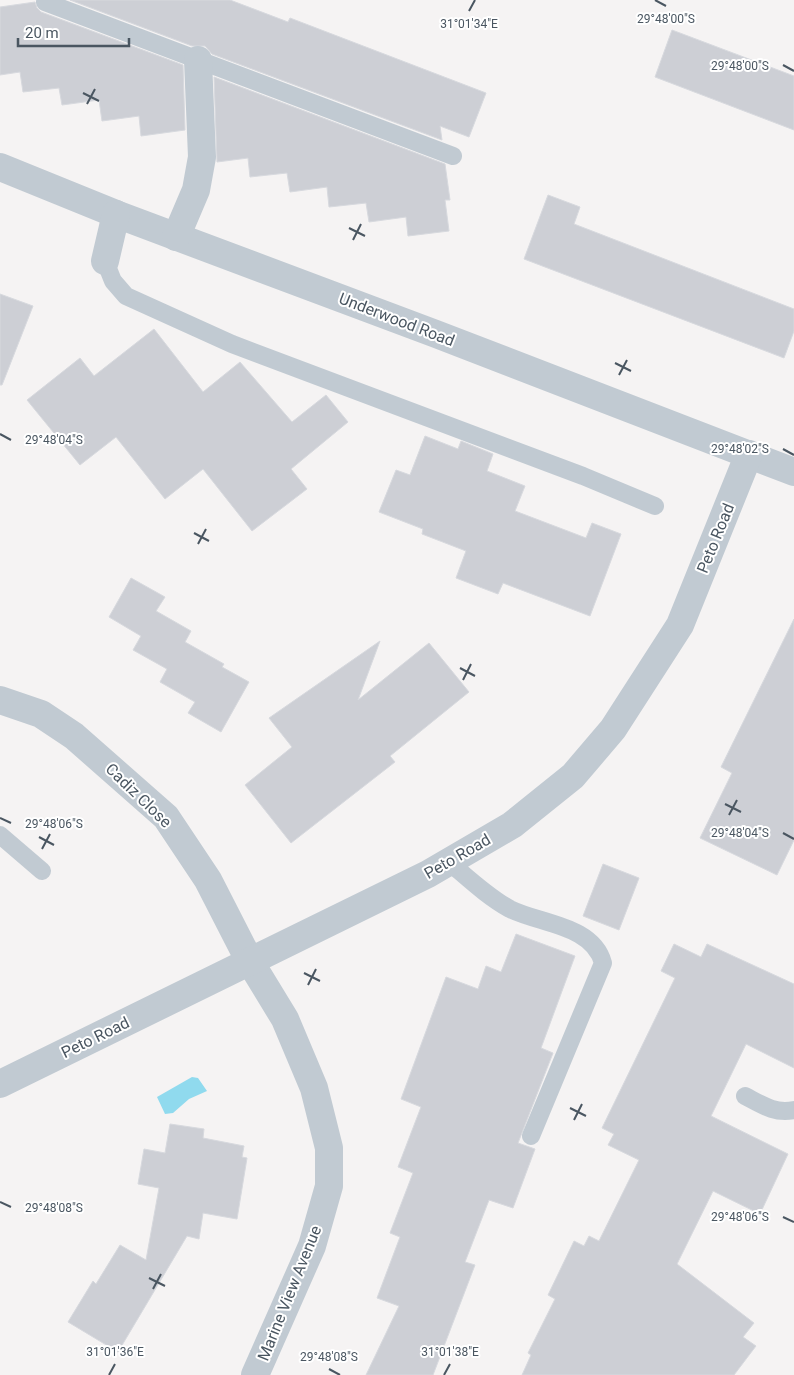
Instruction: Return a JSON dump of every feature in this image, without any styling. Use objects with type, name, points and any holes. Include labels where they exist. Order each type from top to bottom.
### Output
[{"type":"street","points":[[176,237],[196,190],[202,157],[198,60]]},
{"type":"street","name":"Underwood Road","points":[[0,167],[116,214],[436,334],[794,472]]},
{"type":"street","points":[[105,262],[116,214]]},
{"type":"street","name":"Peto Road","points":[[0,1084],[249,960],[428,874],[512,824],[573,776],[613,729],[680,625],[749,454]]},
{"type":"street","name":"Cadiz Close","points":[[0,700],[41,714],[74,736],[166,817],[208,880],[249,960]]},
{"type":"street","name":"Marine View Avenue","points":[[249,960],[285,1019],[298,1048],[314,1088],[329,1148],[329,1186],[312,1246],[255,1375]]},
{"type":"lane","points":[[45,2],[453,156]]},
{"type":"lane","points":[[105,262],[113,281],[126,296],[232,344],[583,476],[655,506]]},
{"type":"lane","points":[[0,835],[42,871]]},
{"type":"lane","points":[[449,862],[510,908],[576,933],[589,941],[600,953],[603,963],[531,1136]]},
{"type":"lane","points":[[745,1096],[783,1113],[794,1110]]},
{"type":"water","points":[[192,1077],[198,1078],[207,1091],[189,1099],[173,1113],[165,1114],[157,1097]]},
{"type":"building","points":[[70,0],[230,0],[288,22],[290,18],[486,93],[469,137],[440,126],[442,140],[212,54],[205,46],[192,46]]},
{"type":"building","points":[[35,2],[41,12],[183,65],[185,130],[141,136],[139,116],[102,121],[99,100],[62,105],[59,88],[23,92],[20,72],[0,75],[0,7]]},
{"type":"building","points":[[672,30],[794,76],[794,130],[655,77]]},
{"type":"building","points":[[214,77],[445,164],[450,200],[445,200],[449,231],[408,236],[406,217],[369,222],[366,203],[329,207],[327,187],[290,192],[287,173],[250,177],[248,158],[217,162]]},
{"type":"building","points":[[548,195],[580,207],[574,224],[794,309],[794,331],[784,358],[524,259]]},
{"type":"building","points":[[0,294],[33,306],[2,385],[0,385]]},
{"type":"building","points":[[154,329],[203,392],[240,362],[292,422],[326,395],[348,422],[291,469],[307,489],[252,531],[203,469],[165,499],[116,437],[80,465],[27,400],[80,358],[94,376]]},
{"type":"building","points":[[425,436],[458,449],[461,441],[493,454],[487,471],[525,486],[515,511],[586,538],[592,523],[621,534],[590,616],[503,583],[498,594],[456,578],[466,551],[422,534],[423,529],[379,512],[396,470],[410,475]]},
{"type":"building","points":[[131,578],[165,597],[156,611],[191,631],[185,642],[224,664],[222,667],[249,682],[221,732],[188,713],[195,702],[160,682],[167,669],[133,650],[141,636],[109,617]]},
{"type":"building","points":[[794,619],[794,840],[777,875],[700,838],[732,773],[721,767]]},
{"type":"building","points":[[380,641],[358,700],[429,643],[469,692],[390,756],[395,762],[291,843],[245,785],[292,747],[269,718]]},
{"type":"building","points":[[603,864],[639,878],[619,930],[583,916]]},
{"type":"building","points":[[516,934],[575,956],[541,1048],[553,1053],[518,1143],[535,1149],[513,1208],[489,1200],[465,1262],[475,1265],[433,1375],[366,1375],[399,1306],[377,1298],[400,1237],[390,1233],[413,1173],[398,1167],[421,1107],[401,1099],[446,977],[478,989],[486,966],[501,972]]},
{"type":"building","points":[[674,944],[701,957],[707,944],[794,984],[794,1068],[746,1044],[711,1116],[788,1154],[760,1214],[713,1191],[677,1264],[754,1323],[743,1337],[756,1346],[734,1375],[522,1375],[531,1355],[528,1353],[555,1299],[548,1295],[574,1241],[584,1246],[589,1236],[599,1241],[639,1160],[608,1145],[614,1134],[602,1128],[675,978],[661,971]]},
{"type":"building","points":[[170,1124],[204,1129],[203,1138],[244,1146],[242,1157],[247,1158],[237,1219],[203,1213],[199,1239],[187,1236],[118,1352],[68,1322],[93,1281],[96,1284],[120,1245],[146,1260],[159,1188],[138,1184],[144,1149],[165,1153]]}]
